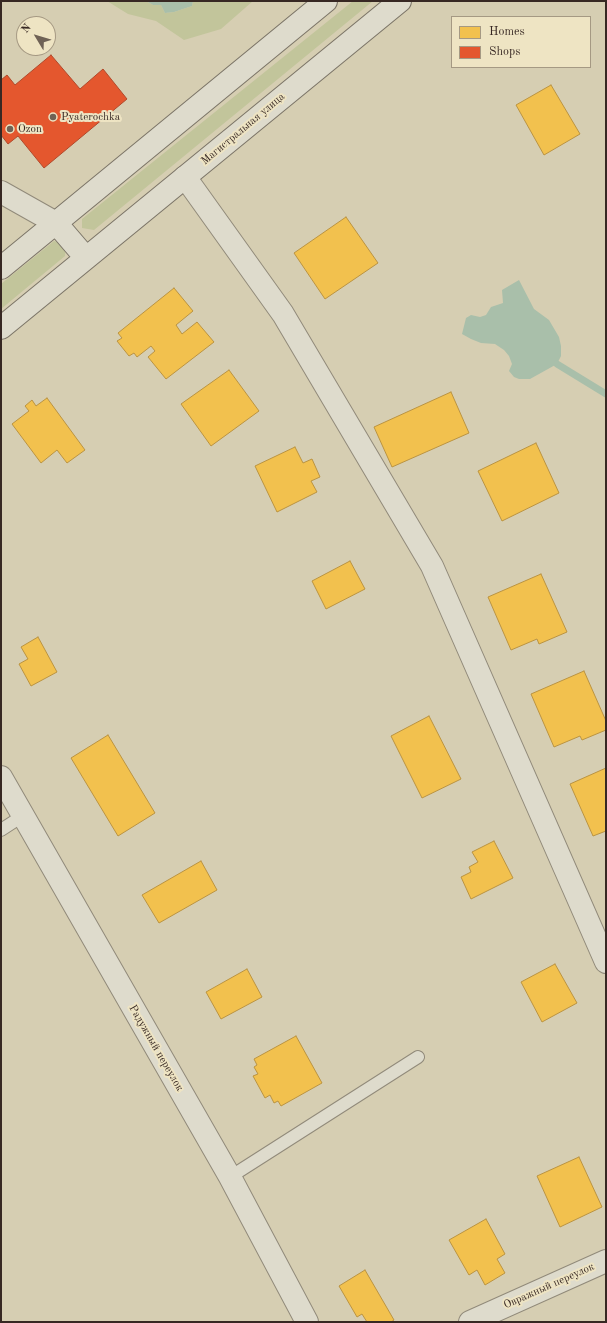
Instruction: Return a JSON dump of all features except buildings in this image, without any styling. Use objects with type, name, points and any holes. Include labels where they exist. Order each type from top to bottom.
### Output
[{"type":"street","points":[[1,268],[326,1]]},
{"type":"street","name":"Магистральная улица","points":[[1,328],[400,1]]},
{"type":"street","points":[[185,177],[283,314],[432,566],[606,962]]},
{"type":"street","points":[[1,192],[56,223],[86,258]]},
{"type":"street","name":"Радужный переулок","points":[[1,777],[230,1177],[307,1322]]},
{"type":"street","name":"Овражный переулок","points":[[470,1322],[606,1261]]},
{"type":"lane","points":[[1,830],[24,815]]},
{"type":"lane","points":[[230,1177],[418,1057]]},
{"type":"shaded area","points":[[107,1],[146,1],[153,5],[161,5],[165,13],[174,12],[192,6],[193,1],[253,1],[221,29],[184,40],[156,21],[128,14]]},
{"type":"shaded area","points":[[146,1],[193,1],[192,6],[174,12],[165,13],[161,5],[153,5]]},
{"type":"shaded area","points":[[353,1],[373,1],[94,230],[82,228],[82,219]]},
{"type":"shaded area","points":[[54,241],[66,244],[65,256],[1,309],[1,284]]},
{"type":"shaded area","points":[[519,280],[534,309],[549,320],[559,337],[561,346],[561,356],[557,364],[530,379],[519,379],[514,377],[509,371],[512,364],[509,356],[504,350],[495,344],[481,343],[462,334],[466,318],[471,315],[480,317],[486,315],[491,307],[503,303],[502,290]]},
{"type":"waterway","points":[[557,364],[606,394]]},
{"type":"place","name":"Pyaterochka","points":[[53,117]]},
{"type":"place","name":"Ozon","points":[[10,129]]}]
